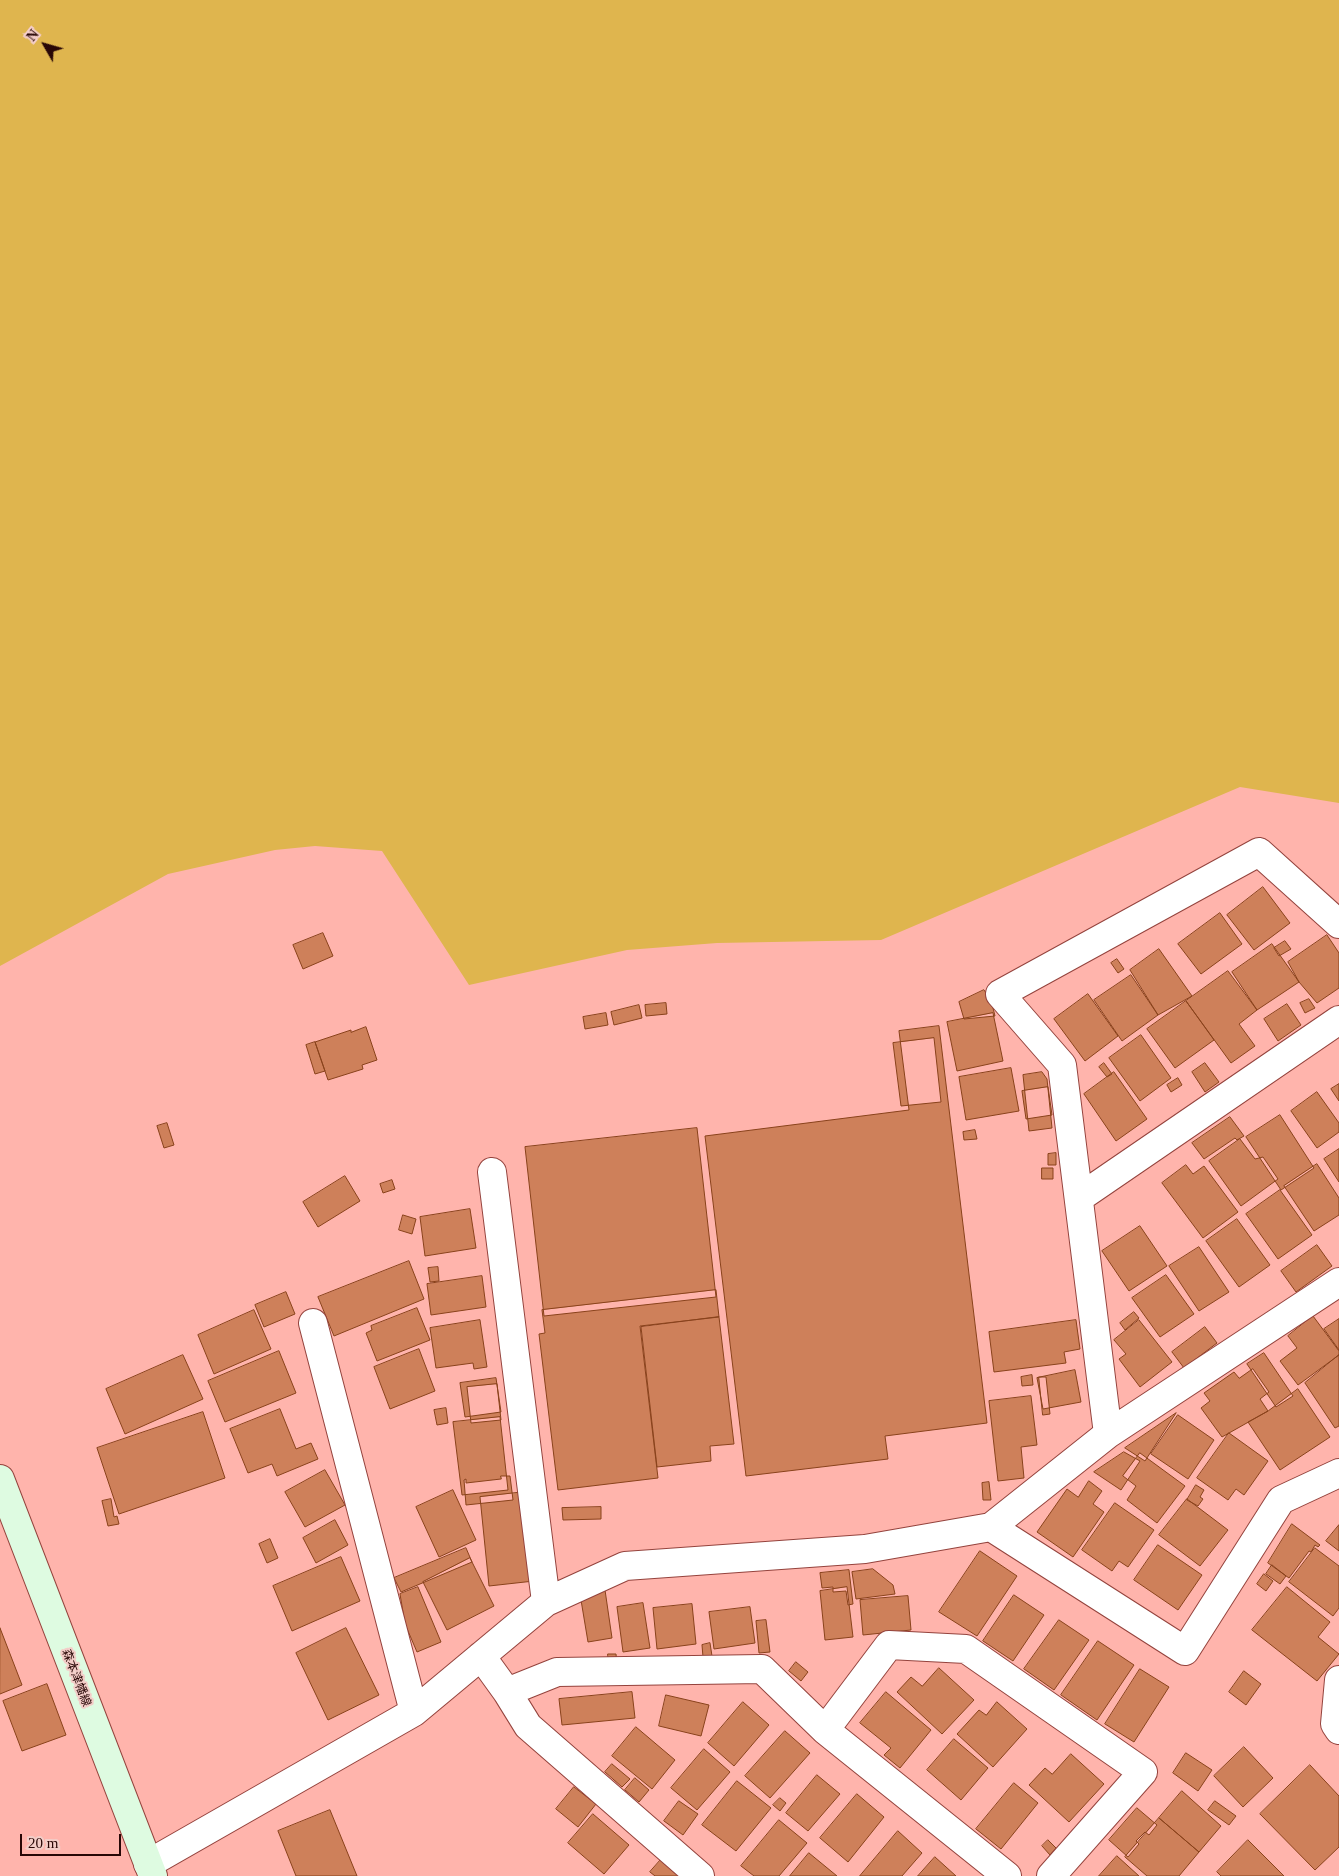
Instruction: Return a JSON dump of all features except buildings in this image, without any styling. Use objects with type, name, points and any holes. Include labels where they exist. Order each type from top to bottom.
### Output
[{"type":"main road","name":"森本津幡線","points":[[0,1479],[150,1870]]},
{"type":"street","points":[[1108,1434],[1062,1066],[1000,994],[1258,852],[1339,924]]},
{"type":"street","points":[[1079,1198],[1339,1020]]},
{"type":"street","points":[[492,1172],[546,1602]]},
{"type":"street","points":[[150,1870],[414,1712],[546,1602],[625,1566],[865,1549],[991,1527],[1108,1434],[1339,1282]]},
{"type":"street","points":[[313,1323],[414,1712]]},
{"type":"street","points":[[991,1527],[1185,1651],[1281,1500],[1339,1473]]},
{"type":"street","points":[[825,1730],[889,1645],[966,1649],[1143,1772],[1051,1876]]},
{"type":"street","points":[[481,1656],[507,1692],[528,1726],[700,1876]]},
{"type":"street","points":[[507,1692],[557,1672],[762,1669],[825,1730],[1007,1876]]},
{"type":"street","points":[[1339,1680],[1335,1724],[1339,1730]]},
{"type":"shaded area","points":[[0,0],[1339,0],[1339,803],[1240,787],[881,940],[717,943],[627,950],[469,985],[382,851],[315,846],[275,850],[168,874],[0,966]]}]
